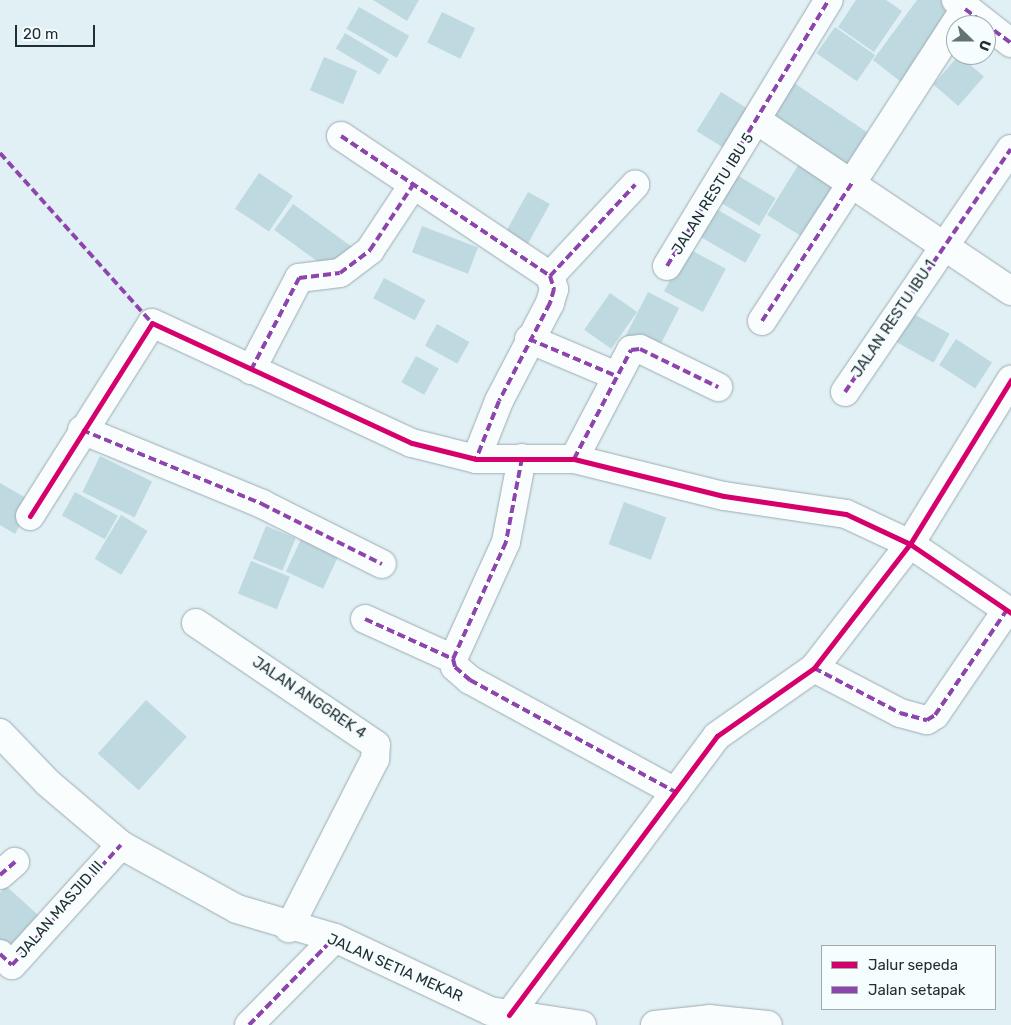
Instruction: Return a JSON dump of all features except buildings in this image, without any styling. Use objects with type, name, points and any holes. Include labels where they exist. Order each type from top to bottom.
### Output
[{"type":"street","name":"JALAN RESTU IBU 5","points":[[667,266],[758,121],[829,0]]},
{"type":"street","points":[[762,321],[852,183],[961,4],[1011,43]]},
{"type":"street","points":[[758,121],[1011,292]]},
{"type":"street","points":[[340,136],[550,276],[554,289],[550,303],[529,339],[476,459]]},
{"type":"street","name":"JALAN RESTU IBU 1","points":[[844,392],[1011,149]]},
{"type":"street","points":[[250,370],[299,278],[340,272],[370,250],[413,185]]},
{"type":"street","points":[[550,276],[635,185]]},
{"type":"street","points":[[30,516],[82,430],[152,323],[250,370],[412,443],[476,459],[574,460],[724,496],[846,514],[910,544],[1009,612],[935,715],[927,720],[900,713],[814,668]]},
{"type":"street","points":[[529,339],[614,375]]},
{"type":"street","points":[[574,460],[614,375],[627,354],[640,349],[718,387]]},
{"type":"street","points":[[493,1017],[730,723],[783,693],[814,668],[910,544],[1011,380]]},
{"type":"street","points":[[82,430],[262,504],[382,564]]},
{"type":"street","points":[[453,659],[506,542],[522,458]]},
{"type":"street","points":[[365,619],[453,659],[462,676],[675,792]]},
{"type":"street","name":"JALAN ANGGREK 4","points":[[196,623],[376,744],[375,759],[289,928]]},
{"type":"street","name":"JALAN SETIA MEKAR","points":[[0,733],[48,783],[121,845],[237,909],[289,928],[335,938],[493,1017],[582,1025]]},
{"type":"street","name":"JALAN MASJID III","points":[[0,954],[12,965],[121,845]]},
{"type":"street","points":[[250,1025],[335,938]]},
{"type":"street","points":[[655,1025],[739,1019],[768,1025]]},
{"type":"marked path","points":[[667,266],[829,0]]},
{"type":"marked path","points":[[965,9],[1011,43]]},
{"type":"marked path","points":[[341,136],[550,276],[554,289],[550,303],[499,401],[476,459]]},
{"type":"marked path","points":[[845,392],[1011,149]]},
{"type":"marked path","points":[[0,153],[152,323]]},
{"type":"marked path","points":[[762,321],[852,183]]},
{"type":"marked path","points":[[251,370],[299,278],[340,273],[370,250],[413,185]]},
{"type":"marked path","points":[[550,276],[635,185]]},
{"type":"marked path","points":[[529,339],[614,375]]},
{"type":"marked path","points":[[574,459],[631,350],[640,349],[718,387]]},
{"type":"marked path","points":[[82,430],[262,504],[382,564]]},
{"type":"marked path","points":[[522,458],[506,542],[453,659],[455,667],[470,680],[675,792]]},
{"type":"marked path","points":[[814,668],[900,713],[927,720],[935,715],[1007,610]]},
{"type":"marked path","points":[[365,619],[453,659]]},
{"type":"marked path","points":[[0,954],[12,965],[121,845]]},
{"type":"marked path","points":[[0,875],[15,862]]},
{"type":"marked path","points":[[249,1025],[327,945]]},
{"type":"cycle path","points":[[30,516],[152,323],[412,443],[476,459],[574,459],[724,496],[846,514],[910,544],[1011,613]]},
{"type":"cycle path","points":[[509,1015],[717,736],[814,668],[910,544],[1011,380]]}]
